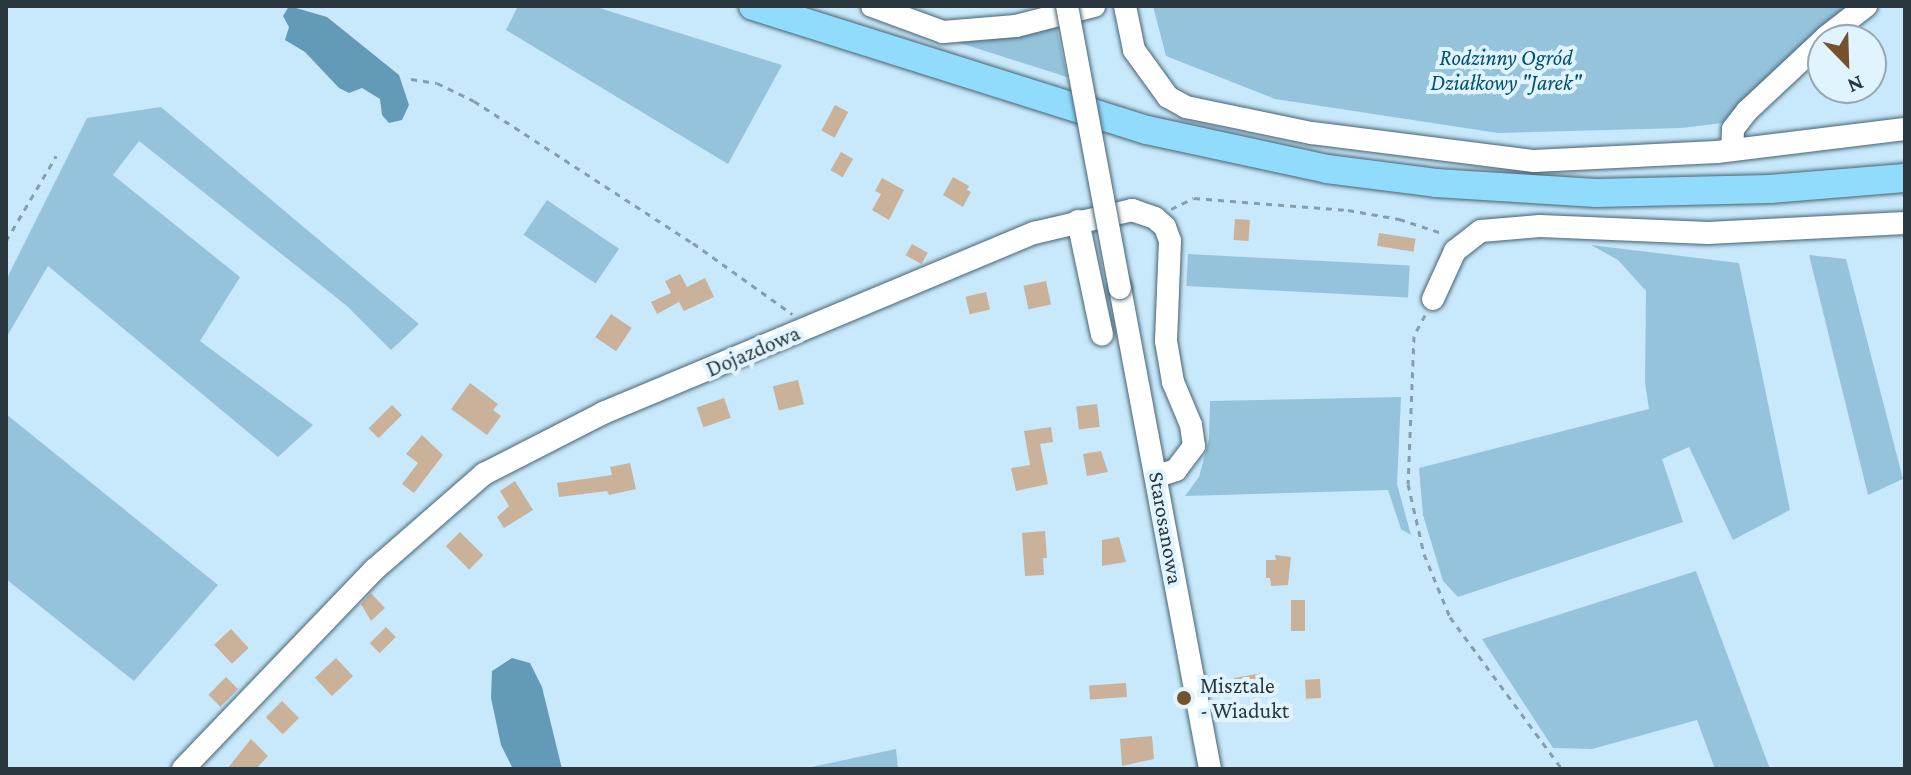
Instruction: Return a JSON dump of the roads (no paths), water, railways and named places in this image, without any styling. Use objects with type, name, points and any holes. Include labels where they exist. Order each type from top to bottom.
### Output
[{"type":"main road","points":[[753,6],[1147,130],[1327,169],[1462,185],[1596,193],[1756,190],[1905,178]]},
{"type":"street","points":[[872,6],[943,32],[1016,26],[1094,6]]},
{"type":"street","name":"Starosanowa","points":[[1067,6],[1210,769]]},
{"type":"street","points":[[1125,6],[1134,50],[1168,97],[1186,107],[1312,133],[1534,161],[1732,150],[1905,129]]},
{"type":"street","points":[[1732,150],[1733,129],[1747,111],[1826,37],[1866,6]]},
{"type":"street","name":"Dojazdowa","points":[[183,769],[375,569],[484,474],[603,413],[1034,233],[1132,210],[1155,218],[1165,227],[1170,241],[1166,341],[1173,382],[1191,425],[1194,446],[1176,470],[1157,476]]},
{"type":"street","points":[[1078,221],[1102,335]]},
{"type":"street","points":[[1433,299],[1463,243],[1481,231],[1540,226],[1708,233],[1905,223]]},
{"type":"place","name":"Misztale - Wiadukt","points":[[1184,698]]},
{"type":"park label","name":"Rodzinny Ogród Działkowy \"Jarek\"","points":[[1506,70]]}]
